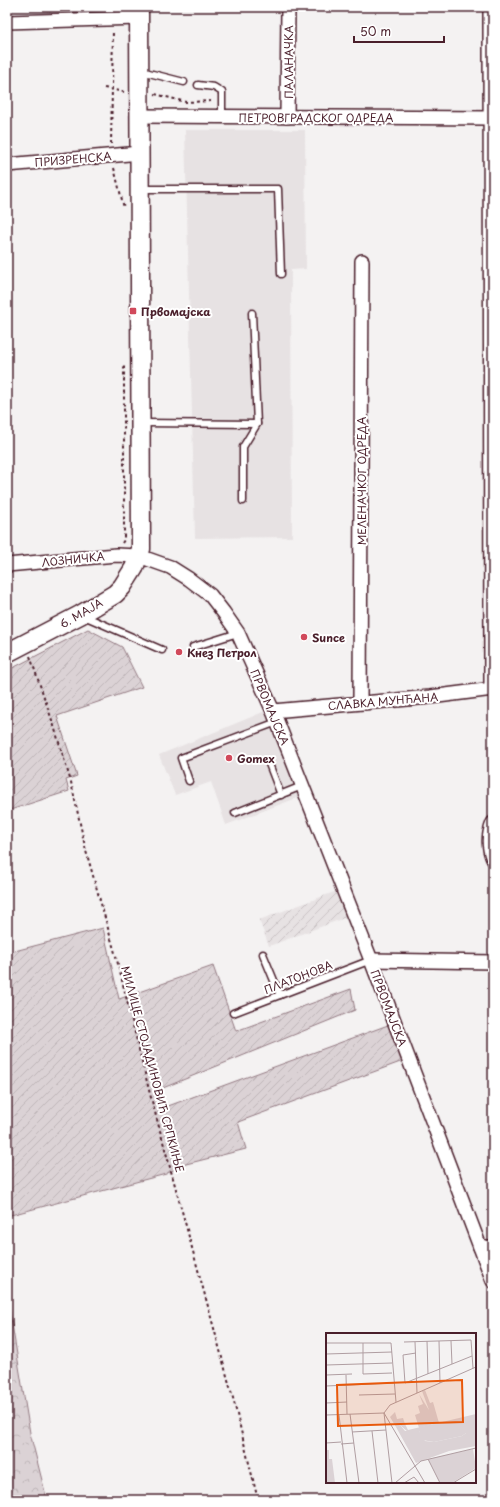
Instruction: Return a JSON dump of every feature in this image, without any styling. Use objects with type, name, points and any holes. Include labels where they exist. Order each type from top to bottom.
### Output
[{"type":"street","name":"ПАЛАНАЧКА","points":[[288,7],[288,117]]},
{"type":"street","points":[[490,7],[492,118],[492,690]]},
{"type":"street","points":[[7,22],[139,12],[142,542],[139,556]]},
{"type":"street","name":"ПЕТРОВГРАДСКОГ ОДРЕДА","points":[[140,116],[492,118]]},
{"type":"street","name":"ПРИЗРЕНСКА","points":[[7,165],[140,153]]},
{"type":"street","name":"МЕЛЕНАЧКОГ ОДРЕДА","points":[[360,702],[362,261]]},
{"type":"street","name":"ЛОЗНИЧКА","points":[[7,565],[116,555],[139,556]]},
{"type":"street","name":"6. МАЈА","points":[[7,654],[80,615],[115,594],[122,587],[134,568],[139,556]]},
{"type":"street","name":"ПРВОМАЈСКА","points":[[139,556],[170,567],[210,595],[238,633],[275,716],[371,960],[493,1281]]},
{"type":"street","name":"СЛАВКА МУНЋАНА","points":[[275,716],[360,702],[430,697],[492,690]]},
{"type":"street","points":[[493,823],[489,839],[490,851],[493,858]]},
{"type":"street","points":[[371,960],[493,962]]},
{"type":"street","points":[[480,1247],[493,1247]]},
{"type":"lane","points":[[139,70],[184,82]]},
{"type":"lane","points":[[198,85],[214,87],[222,92],[222,116]]},
{"type":"lane","points":[[140,189],[278,189],[281,274]]},
{"type":"lane","points":[[243,501],[243,447],[256,424],[252,313]]},
{"type":"lane","points":[[141,424],[256,424]]},
{"type":"lane","points":[[80,615],[162,650]]},
{"type":"lane","points":[[193,647],[238,633]]},
{"type":"lane","points":[[189,780],[181,758],[275,716]]},
{"type":"lane","points":[[269,764],[282,795]]},
{"type":"lane","points":[[235,813],[302,786]]},
{"type":"lane","points":[[264,954],[280,995]]},
{"type":"lane","name":"ПЛАТОНОВА","points":[[233,1013],[371,960]]},
{"type":"path","points":[[104,88],[139,94],[153,94],[186,102],[222,101]]},
{"type":"path","points":[[116,555],[124,540],[124,364]]},
{"type":"path","name":"МИЛИЦЕ СТОЈАДИНОВИЋ СРПКИЊЕ","points":[[25,644],[37,676],[71,782],[86,851],[116,960],[150,1094],[215,1331],[258,1500]]},
{"type":"shaded area","points":[[185,130],[305,130],[306,269],[291,270],[292,537],[195,538]]},
{"type":"shaded area","points":[[268,710],[302,796],[226,825],[211,782],[175,795],[159,755]]},
{"type":"shaded area","points":[[337,891],[347,917],[269,946],[259,920]]},
{"type":"green space","points":[[88,629],[122,647],[142,687],[57,716],[77,776],[66,780],[69,791],[7,811],[7,671]]},
{"type":"green space","points":[[103,928],[119,999],[213,966],[236,1031],[351,989],[355,1010],[158,1090],[160,1109],[388,1025],[403,1061],[238,1122],[246,1149],[182,1165],[166,1174],[7,1216],[7,953]]},
{"type":"green space","points":[[7,1294],[30,1433],[47,1500],[7,1500]]},
{"type":"place","name":"Првомајска","points":[[133,311]]},
{"type":"place","name":"Sunce","points":[[304,637]]},
{"type":"place","name":"Кнез Петрол","points":[[179,652]]},
{"type":"place","name":"Gomex","points":[[229,758]]}]
